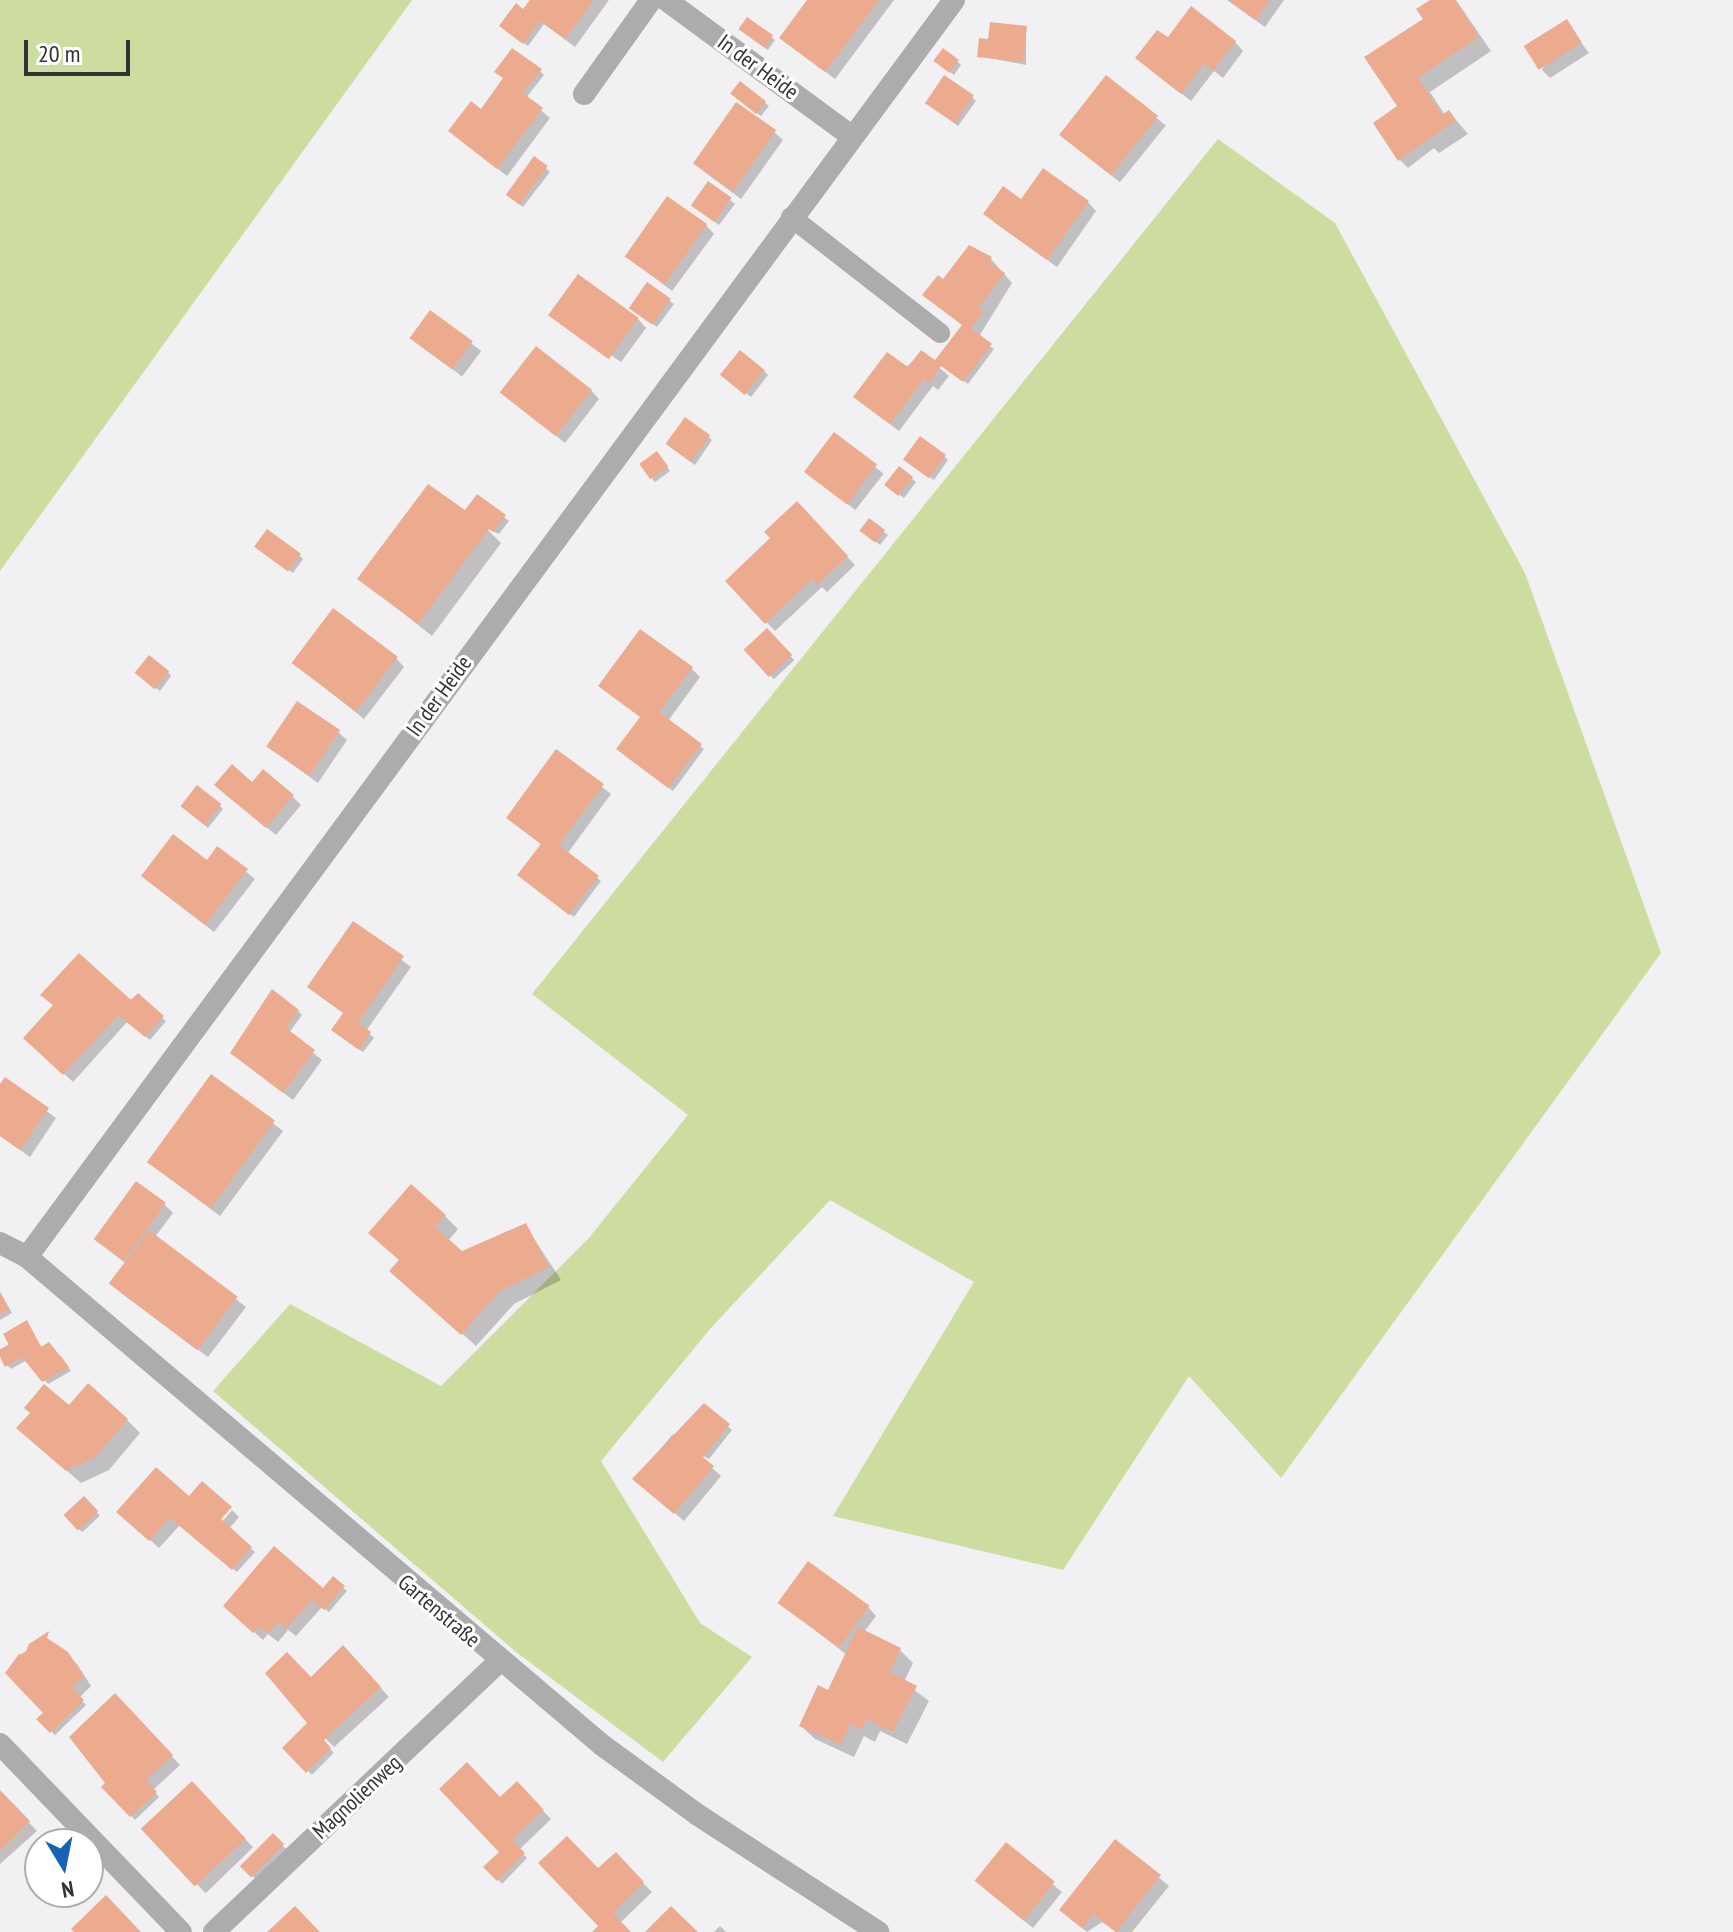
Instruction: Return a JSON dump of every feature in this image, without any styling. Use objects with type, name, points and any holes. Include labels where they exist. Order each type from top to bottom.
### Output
[{"type":"street","points":[[584,94],[651,0]]},
{"type":"street","name":"In der Heide","points":[[666,0],[850,135]]},
{"type":"street","name":"In der Heide","points":[[27,1257],[850,135],[954,0]]},
{"type":"street","name":"Gartenstraße","points":[[0,1243],[27,1257],[499,1662],[698,1815],[878,1932]]},
{"type":"street","name":"Magnolienweg","points":[[214,1932],[499,1662]]},
{"type":"street","points":[[0,1744],[181,1932]]},
{"type":"lane","points":[[791,217],[940,333]]},
{"type":"green space","points":[[0,0],[412,0],[0,571]]},
{"type":"green space","points":[[1218,139],[1335,223],[1525,573],[1661,953],[1281,1478],[1189,1376],[1063,1570],[833,1516],[974,1282],[830,1200],[710,1329],[601,1461],[700,1623],[752,1657],[663,1762],[516,1652],[213,1391],[290,1304],[441,1386],[588,1239],[688,1115],[532,994]]},
{"type":"building","points":[[530,0],[594,0],[565,39],[540,21],[523,44],[499,26],[516,3],[523,9]]},
{"type":"building","points":[[807,0],[879,0],[825,72],[779,38]]},
{"type":"building","points":[[1228,0],[1270,0],[1255,20]]},
{"type":"building","points":[[1430,0],[1455,0],[1479,37],[1418,78],[1442,115],[1449,110],[1456,120],[1398,161],[1373,123],[1397,106],[1364,57],[1423,19],[1416,9]]},
{"type":"building","points":[[1191,6],[1236,41],[1213,71],[1204,64],[1181,94],[1135,58],[1157,30],[1168,37]]},
{"type":"building","points":[[747,17],[773,35],[765,48],[738,29]]},
{"type":"building","points":[[1567,19],[1582,43],[1539,70],[1524,46]]},
{"type":"building","points":[[990,22],[1027,26],[1023,62],[977,57],[979,38],[988,39]]},
{"type":"building","points":[[512,48],[542,69],[523,93],[543,108],[497,169],[448,131],[471,101],[481,109],[503,78],[494,72]]},
{"type":"building","points":[[943,48],[959,60],[949,73],[933,61]]},
{"type":"building","points":[[944,75],[974,95],[955,123],[925,103]]},
{"type":"building","points":[[1106,75],[1158,116],[1111,176],[1059,135]]},
{"type":"building","points":[[740,81],[766,101],[756,114],[730,94]]},
{"type":"building","points":[[736,102],[776,130],[733,192],[693,163]]},
{"type":"building","points":[[534,156],[548,166],[520,205],[506,195]]},
{"type":"building","points":[[1043,168],[1089,201],[1047,260],[983,214],[1003,186],[1021,199]]},
{"type":"building","points":[[708,181],[732,198],[715,222],[691,206]]},
{"type":"building","points":[[667,196],[707,224],[665,285],[625,257]]},
{"type":"building","points":[[969,245],[992,257],[989,262],[1005,273],[979,308],[984,311],[971,328],[992,344],[963,382],[941,366],[929,383],[924,379],[890,424],[853,397],[887,352],[908,367],[921,350],[935,360],[962,325],[922,295],[938,275],[943,279]]},
{"type":"building","points":[[578,274],[639,318],[609,359],[548,315]]},
{"type":"building","points":[[647,282],[671,299],[652,325],[629,308]]},
{"type":"building","points":[[430,310],[473,341],[452,369],[409,338]]},
{"type":"building","points":[[536,346],[592,390],[556,436],[500,392]]},
{"type":"building","points":[[740,350],[765,370],[745,395],[720,375]]},
{"type":"building","points":[[685,417],[710,435],[691,462],[666,444]]},
{"type":"building","points":[[834,432],[877,464],[847,504],[804,472]]},
{"type":"building","points":[[920,436],[946,455],[929,478],[903,459]]},
{"type":"building","points":[[657,451],[668,466],[650,479],[639,464]]},
{"type":"building","points":[[899,466],[913,477],[898,496],[884,485]]},
{"type":"building","points":[[428,484],[465,510],[477,494],[506,515],[494,532],[489,529],[418,624],[357,579]]},
{"type":"building","points":[[797,501],[848,556],[817,585],[812,579],[765,624],[725,581],[770,538],[764,532]]},
{"type":"building","points":[[869,518],[885,530],[875,543],[859,531]]},
{"type":"building","points":[[267,529],[301,554],[288,571],[254,547]]},
{"type":"building","points":[[333,608],[398,657],[356,712],[291,663]]},
{"type":"building","points":[[767,628],[792,655],[769,677],[744,650]]},
{"type":"building","points":[[640,629],[693,667],[659,712],[702,744],[668,788],[616,749],[640,717],[598,686]]},
{"type":"building","points":[[149,655],[169,671],[155,689],[135,673]]},
{"type":"building","points":[[297,701],[340,730],[309,776],[266,747]]},
{"type":"building","points":[[556,749],[604,784],[559,845],[599,876],[569,915],[517,875],[541,844],[506,818]]},
{"type":"building","points":[[232,764],[252,782],[263,769],[294,795],[266,828],[214,785]]},
{"type":"building","points":[[197,785],[221,804],[205,825],[180,806]]},
{"type":"building","points":[[173,834],[207,860],[217,846],[248,869],[205,925],[141,876]]},
{"type":"building","points":[[353,921],[404,956],[358,1023],[371,1032],[359,1050],[331,1030],[343,1013],[307,987]]},
{"type":"building","points":[[79,953],[131,1000],[138,993],[164,1016],[145,1037],[118,1015],[63,1075],[23,1038],[53,1005],[40,995]]},
{"type":"building","points":[[272,989],[299,1010],[286,1028],[315,1050],[283,1093],[230,1053]]},
{"type":"building","points":[[211,1074],[275,1120],[211,1209],[147,1162]]},
{"type":"building","points":[[5,1077],[49,1108],[20,1150],[0,1136],[0,1084]]},
{"type":"building","points":[[136,1181],[166,1203],[124,1261],[94,1239]]},
{"type":"building","points":[[411,1184],[446,1215],[435,1227],[462,1251],[526,1223],[549,1267],[500,1291],[461,1335],[389,1271],[399,1260],[368,1233]]},
{"type":"building","points":[[149,1230],[238,1297],[197,1350],[109,1284]]},
{"type":"building","points":[[0,1292],[9,1309],[0,1314]]},
{"type":"building","points":[[27,1320],[41,1347],[49,1342],[69,1367],[42,1382],[22,1357],[5,1367],[0,1357],[0,1349],[9,1345],[3,1334]]},
{"type":"building","points":[[88,1383],[128,1419],[95,1457],[66,1471],[16,1428],[30,1413],[24,1408],[44,1384],[69,1405]]},
{"type":"building","points":[[704,1403],[730,1424],[703,1457],[714,1466],[674,1514],[632,1479]]},
{"type":"building","points":[[156,1467],[189,1496],[202,1481],[232,1507],[221,1519],[252,1547],[232,1570],[170,1518],[149,1541],[116,1512]]},
{"type":"building","points":[[84,1496],[98,1511],[78,1530],[64,1515]]},
{"type":"building","points":[[274,1546],[323,1588],[333,1576],[345,1586],[324,1610],[312,1600],[286,1629],[279,1622],[268,1634],[259,1627],[253,1633],[223,1606]]},
{"type":"building","points":[[808,1561],[869,1606],[839,1648],[777,1603]]},
{"type":"building","points":[[858,1627],[901,1648],[890,1672],[917,1686],[893,1732],[867,1719],[861,1730],[850,1724],[841,1745],[799,1726],[818,1685],[828,1690]]},
{"type":"building","points":[[49,1631],[47,1638],[68,1652],[84,1676],[72,1688],[84,1700],[50,1733],[36,1719],[43,1713],[5,1673],[19,1654],[25,1654],[29,1644]]},
{"type":"building","points":[[343,1645],[381,1687],[324,1740],[331,1748],[306,1773],[282,1748],[307,1723],[265,1673],[287,1652],[311,1677]]},
{"type":"building","points":[[115,1693],[173,1755],[146,1780],[157,1792],[130,1817],[101,1787],[105,1783],[69,1737]]},
{"type":"building","points":[[467,1762],[500,1797],[517,1781],[544,1810],[512,1840],[525,1853],[497,1881],[483,1867],[499,1852],[439,1789]]},
{"type":"building","points":[[192,1781],[246,1839],[195,1887],[141,1829]]},
{"type":"building","points":[[0,1790],[30,1821],[0,1851]]},
{"type":"building","points":[[273,1833],[284,1844],[251,1878],[240,1866]]},
{"type":"building","points":[[567,1836],[598,1868],[616,1852],[644,1882],[613,1913],[631,1932],[592,1932],[598,1926],[538,1863]]},
{"type":"building","points":[[1115,1839],[1161,1875],[1116,1932],[1093,1914],[1082,1928],[1059,1910]]},
{"type":"building","points":[[1006,1842],[1055,1882],[1023,1921],[975,1881]]},
{"type":"building","points":[[106,1895],[141,1932],[74,1932],[71,1929],[93,1908],[104,1908]]},
{"type":"building","points":[[295,1906],[320,1932],[267,1932]]},
{"type":"building","points":[[671,1906],[698,1932],[645,1932]]}]
